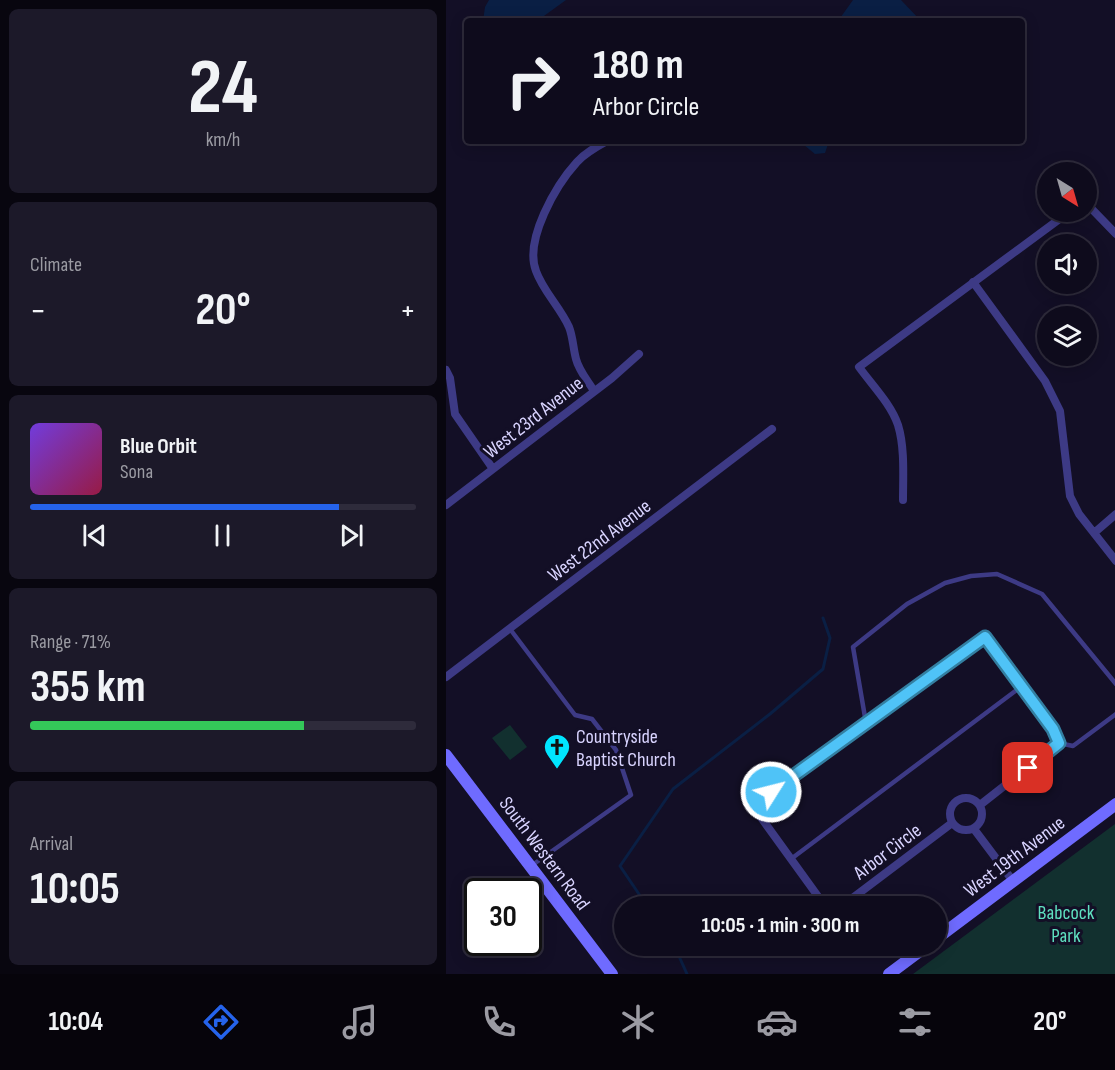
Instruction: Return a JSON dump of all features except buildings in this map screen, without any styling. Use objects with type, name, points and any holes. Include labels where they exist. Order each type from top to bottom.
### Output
[{"type":"street","points":[[594,391],[576,360],[569,328],[535,270],[533,255],[536,236],[544,214],[566,175],[586,153],[602,144]]},
{"type":"street","points":[[1097,215],[1115,234]]},
{"type":"street","points":[[903,500],[902,454],[898,426],[891,410],[859,367],[1055,222]]},
{"type":"street","points":[[973,282],[1045,381],[1060,411],[1070,496],[1079,514],[1115,561]]},
{"type":"street","name":"West 23rd Avenue","points":[[446,505],[639,354]]},
{"type":"street","points":[[446,370],[450,378],[455,414],[493,469]]},
{"type":"street","name":"West 22nd Avenue","points":[[446,677],[772,429]]},
{"type":"street","points":[[1094,533],[1115,514]]},
{"type":"street","points":[[818,896],[752,805],[985,637],[1053,729],[1059,743],[980,805]]},
{"type":"street","name":"South Western Road","points":[[446,755],[612,974]]},
{"type":"street","points":[[967,798],[980,805],[982,815],[978,825],[974,828],[960,830],[952,823],[950,808],[957,801],[967,798]]},
{"type":"street","name":"West 19th Avenue","points":[[947,931],[1115,804]]},
{"type":"street","name":"Arbor Circle","points":[[855,896],[952,823]]},
{"type":"street","points":[[974,828],[1013,881]]},
{"type":"street","points":[[889,974],[913,956]]},
{"type":"lane","points":[[866,723],[853,647],[907,604],[945,583],[971,576],[997,574],[1042,594],[1115,684]]},
{"type":"lane","points":[[510,629],[575,715],[592,719],[616,750],[631,795],[531,866]]},
{"type":"lane","points":[[791,859],[1022,686]]},
{"type":"lane","points":[[1059,743],[1073,746],[1115,714]]},
{"type":"green space","points":[[510,725],[527,747],[510,760],[492,738]]},
{"type":"green space","name":"Babcock Park","points":[[1115,824],[1115,974],[913,974],[937,956],[947,956],[947,949]]},
{"type":"water","points":[[489,0],[566,0],[541,18],[483,18]]},
{"type":"water","points":[[853,0],[901,0],[918,18],[840,18]]},
{"type":"water","points":[[828,144],[825,153],[815,154],[804,145]]},
{"type":"waterway","points":[[640,896],[620,866],[673,789],[770,714],[823,669],[830,638],[823,618]]},
{"type":"waterway","points":[[679,956],[687,974]]},
{"type":"place","name":"Countryside Baptist Church","points":[[557,770]]},
{"type":"route","points":[[771,792],[985,637],[1053,729],[1059,743],[1028,768]]}]
